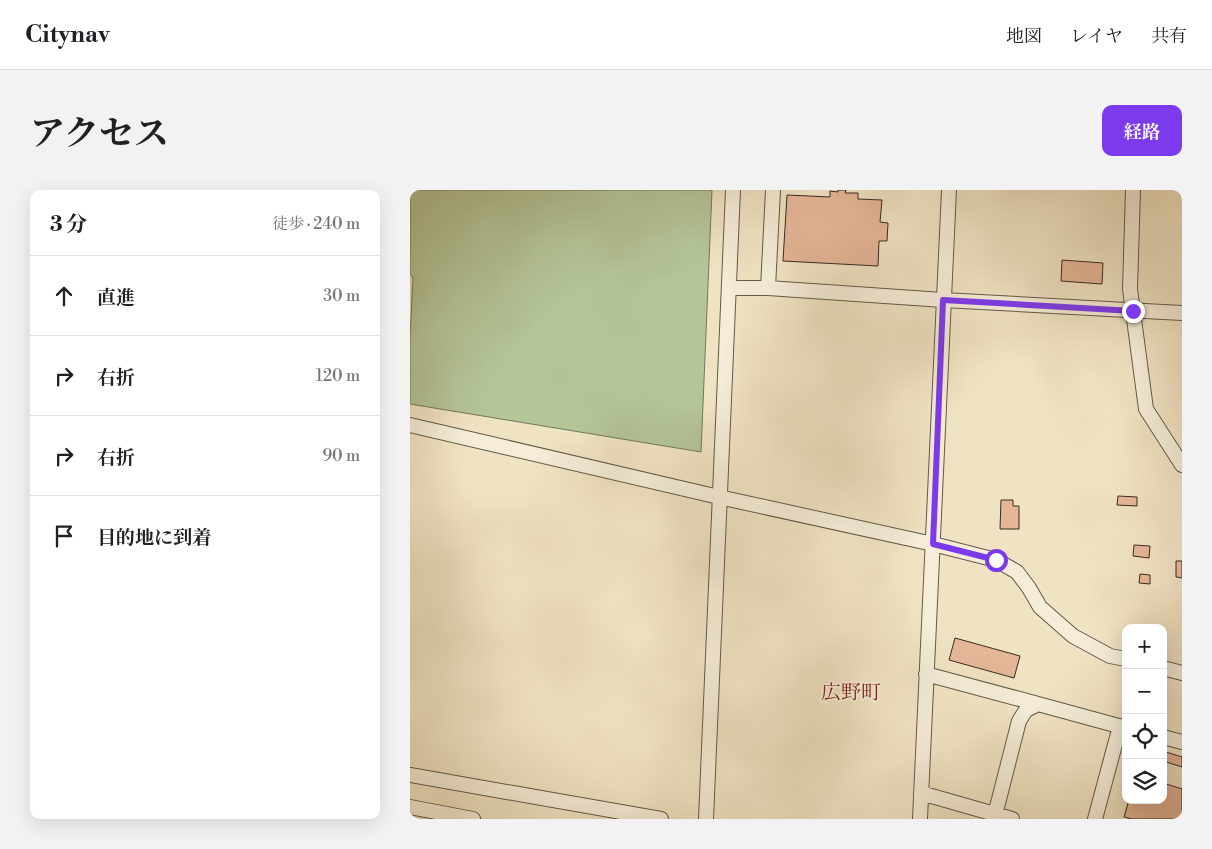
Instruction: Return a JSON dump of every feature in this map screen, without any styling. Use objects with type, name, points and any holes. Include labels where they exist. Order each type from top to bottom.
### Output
[{"type":"lane","points":[[706,819],[733,190]]},
{"type":"lane","points":[[768,288],[773,190]]},
{"type":"lane","points":[[920,819],[949,190]]},
{"type":"lane","points":[[1134,190],[1130,289],[1146,409],[1182,465]]},
{"type":"lane","points":[[729,288],[768,288],[1182,313]]},
{"type":"lane","points":[[410,425],[996,560],[1017,572],[1040,607],[1073,636],[1110,656],[1122,658]]},
{"type":"lane","points":[[1167,669],[1182,673]]},
{"type":"lane","points":[[926,674],[1122,727]]},
{"type":"lane","points":[[994,817],[1019,721],[1026,710],[1038,704]]},
{"type":"lane","points":[[1095,819],[1122,730]]},
{"type":"lane","points":[[1167,738],[1182,742]]},
{"type":"lane","points":[[410,775],[661,819]]},
{"type":"lane","points":[[921,793],[994,817],[1012,819]]},
{"type":"lane","points":[[410,807],[474,819]]},
{"type":"green space","points":[[410,190],[712,190],[701,452],[410,404],[410,337],[413,278],[410,274]]},
{"type":"building","points":[[838,190],[846,190],[845,193],[858,193],[858,199],[882,200],[880,222],[888,223],[887,241],[879,241],[878,266],[783,261],[787,195],[830,197],[830,191],[838,192]]},
{"type":"building","points":[[1062,260],[1103,263],[1102,284],[1061,281]]},
{"type":"building","points":[[1118,496],[1137,497],[1137,506],[1117,505]]},
{"type":"building","points":[[1001,500],[1013,500],[1013,506],[1019,506],[1019,529],[1000,529]]},
{"type":"building","points":[[1134,545],[1150,546],[1149,558],[1133,556]]},
{"type":"building","points":[[1176,561],[1182,561],[1182,578],[1176,577]]},
{"type":"building","points":[[1140,574],[1150,575],[1150,584],[1139,583]]},
{"type":"building","points":[[955,638],[1020,656],[1014,678],[949,660]]},
{"type":"building","points":[[1167,752],[1182,757],[1182,767],[1167,762]]},
{"type":"building","points":[[1167,784],[1182,789],[1182,819],[1132,819],[1124,817],[1128,804],[1167,804]]},
{"type":"district","name":"広野町","points":[[851,692]]},
{"type":"route","points":[[996,560],[933,544],[943,300],[1133,311]]}]
